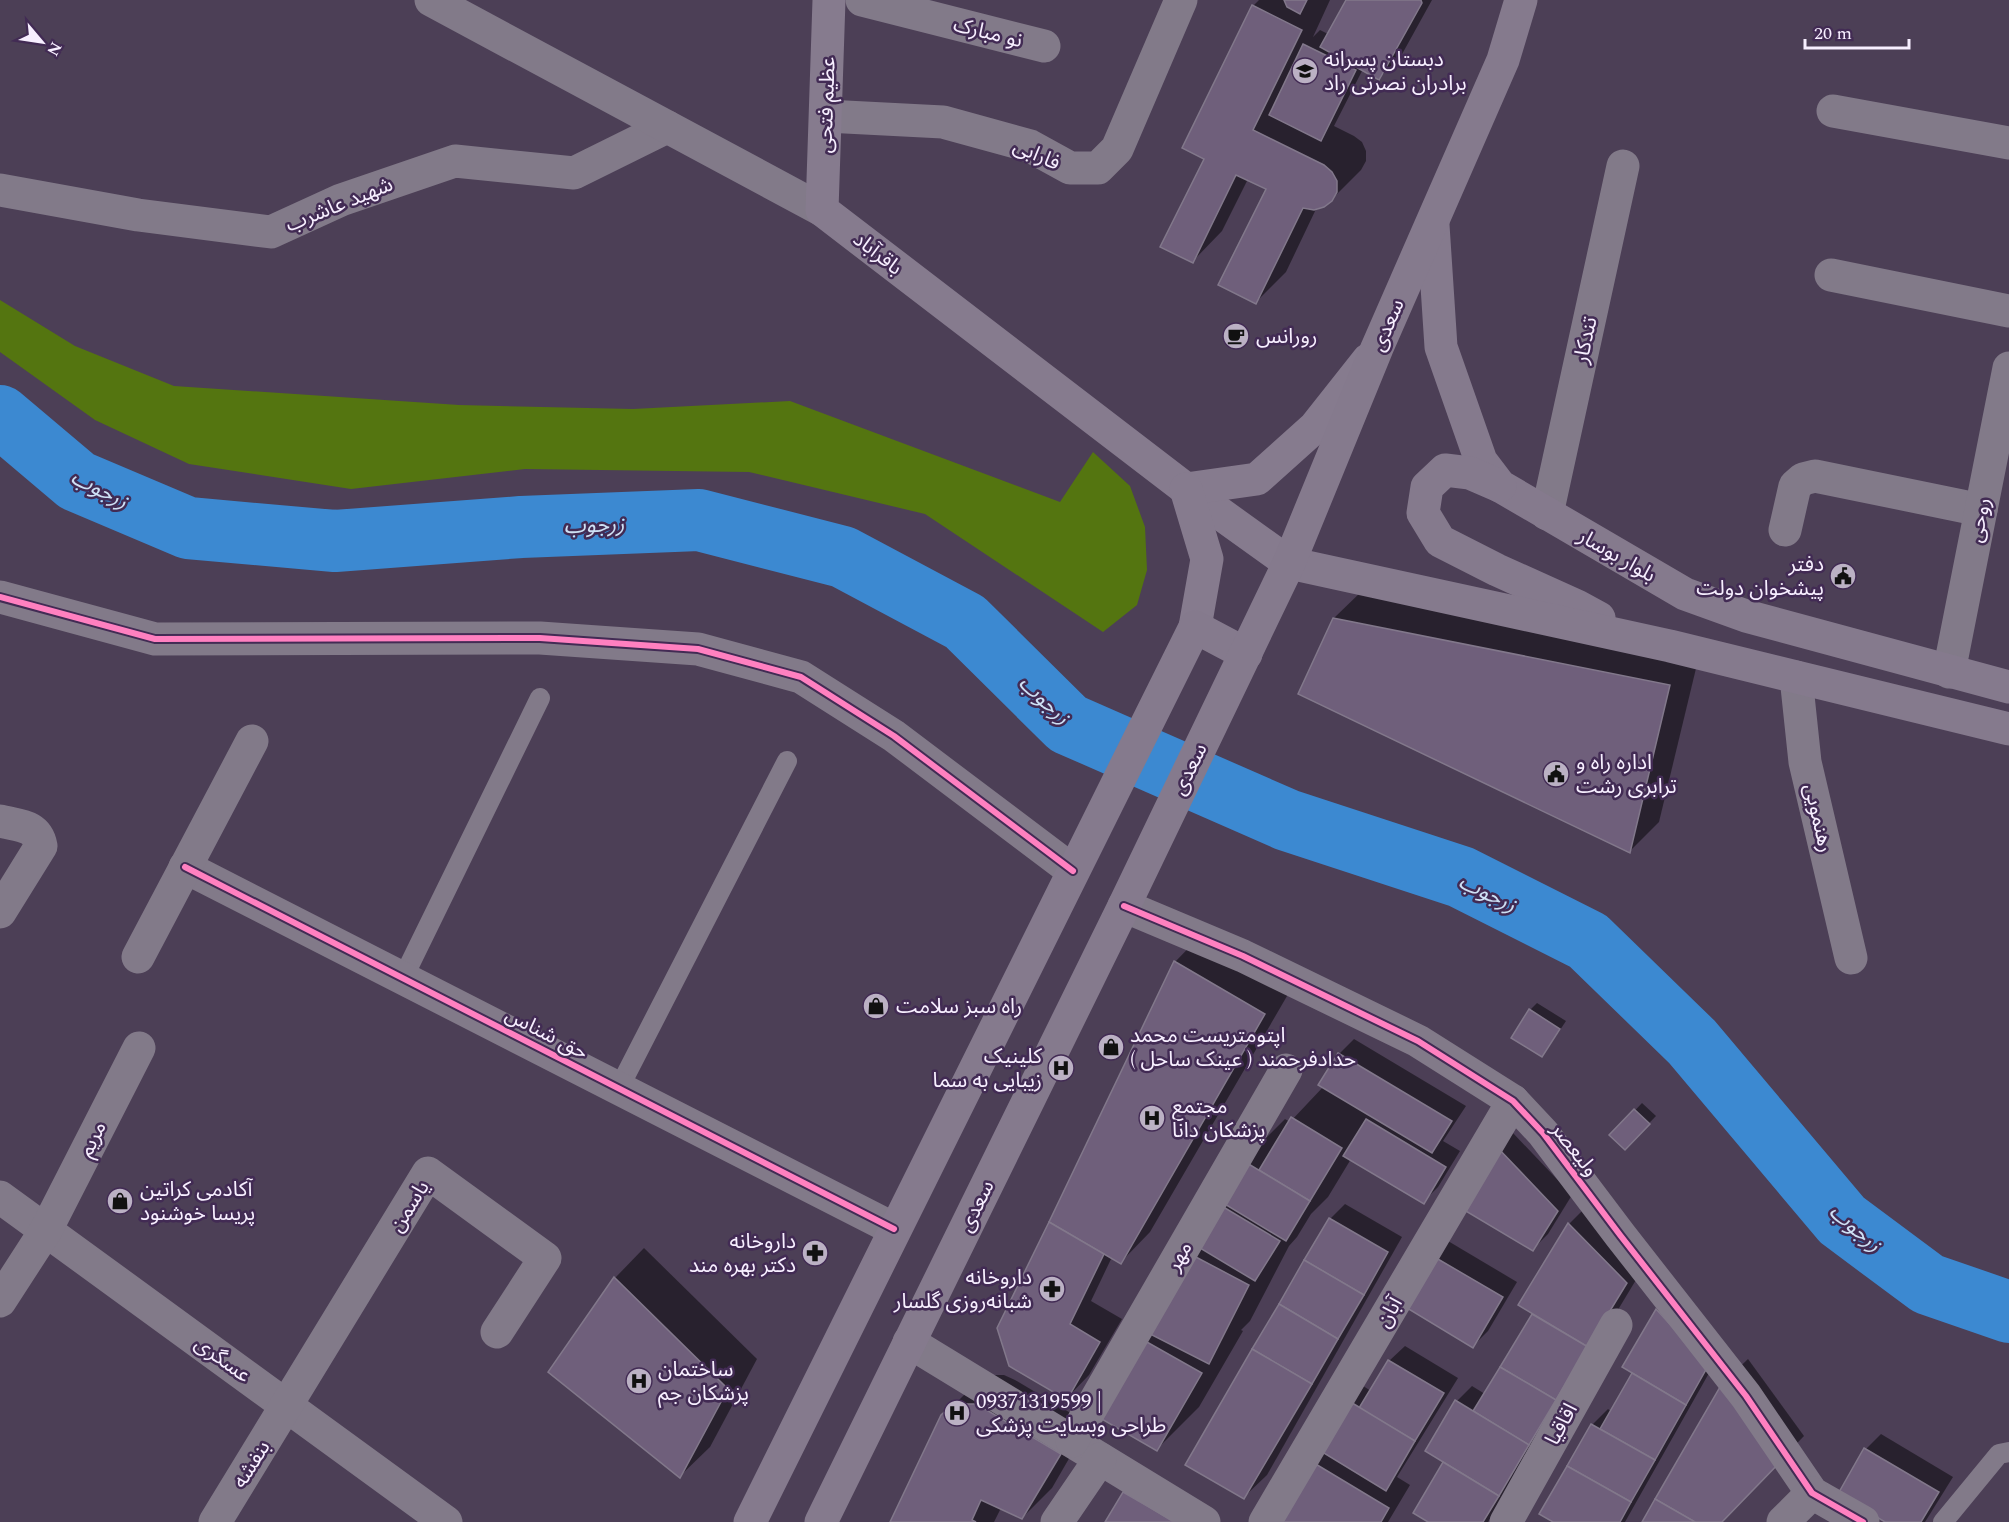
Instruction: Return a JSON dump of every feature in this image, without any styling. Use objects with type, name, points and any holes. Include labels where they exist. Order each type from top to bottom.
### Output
[{"type":"main road","name":"عظیم فتحی","points":[[822,210],[829,0]]},
{"type":"main road","name":"سعدی","points":[[821,1522],[1124,906],[1289,563],[1377,348],[1503,60],[1521,0]]},
{"type":"main road","name":"باقرآباد","points":[[822,210],[1186,489],[1289,563]]},
{"type":"main road","name":"بلوار بوسار","points":[[1433,220],[1441,347],[1481,461],[1500,486],[1685,594],[1746,616],[2009,687]]},
{"type":"main road","points":[[750,1522],[1195,627],[1207,559],[1186,489],[1257,479],[1315,428],[1377,348]]},
{"type":"main road","points":[[1500,486],[1470,473],[1445,470],[1427,487],[1423,513],[1440,541],[1594,616],[1670,646]]},
{"type":"main road","points":[[1289,563],[1670,646],[2009,729]]},
{"type":"main road","points":[[1195,627],[1246,654]]},
{"type":"street","name":"نو مبارک","points":[[862,0],[1044,46]]},
{"type":"street","name":"فارابی","points":[[826,116],[943,122],[1029,146],[1070,168],[1098,168],[1117,149],[1181,0]]},
{"type":"street","name":"باقرآباد","points":[[445,3],[667,128],[822,210]]},
{"type":"street","points":[[1833,111],[2009,143]]},
{"type":"street","name":"شهید عاشرب","points":[[0,189],[138,215],[271,232],[340,200],[455,160],[574,173],[667,128]]},
{"type":"street","name":"تندکار","points":[[1547,514],[1623,166]]},
{"type":"street","points":[[1831,275],[2009,311]]},
{"type":"street","name":"روحی","points":[[1948,672],[2009,368]]},
{"type":"street","points":[[1785,530],[1795,486],[1803,479],[1815,476],[1981,510]]},
{"type":"street","points":[[0,597],[155,639],[540,638],[698,650],[801,677],[1079,859]]},
{"type":"street","name":"رهنمویی","points":[[1796,677],[1805,762],[1851,958]]},
{"type":"street","points":[[138,957],[252,741]]},
{"type":"street","points":[[0,821],[31,828],[39,836],[41,846],[0,912]]},
{"type":"street","name":"حق شناس","points":[[185,867],[894,1229]]},
{"type":"street","name":"ولیعصر","points":[[1124,906],[1243,956],[1418,1041],[1513,1101],[1543,1133],[1746,1396],[1812,1493],[1863,1522]]},
{"type":"street","name":"مریم","points":[[0,1301],[46,1230],[139,1048]]},
{"type":"street","name":"مهر","points":[[1072,1441],[1286,1070]]},
{"type":"street","name":"آبان","points":[[1265,1522],[1513,1101]]},
{"type":"street","name":"یاسمن","points":[[287,1406],[428,1173],[545,1258],[497,1332]]},
{"type":"street","name":"عسگری","points":[[0,1197],[446,1522]]},
{"type":"street","name":"اقاقیا","points":[[1506,1522],[1616,1325]]},
{"type":"street","points":[[909,1342],[1204,1522]]},
{"type":"street","name":"بنفشه","points":[[215,1522],[287,1406]]},
{"type":"street","points":[[1058,1522],[1100,1459]]},
{"type":"street","points":[[1783,1522],[1812,1493]]},
{"type":"lane","points":[[403,978],[540,698]]},
{"type":"lane","points":[[619,1088],[787,761]]},
{"type":"lane","points":[[1943,1522],[1999,1454],[2009,1452]]},
{"type":"green space","points":[[0,300],[75,346],[174,386],[459,405],[633,409],[790,401],[1060,502],[1093,452],[1130,486],[1145,527],[1147,570],[1137,605],[1103,632],[925,514],[749,472],[525,469],[351,489],[189,464],[95,420],[0,352]]},
{"type":"building","points":[[1284,0],[1307,0],[1300,14],[1287,7]]},
{"type":"building","points":[[1346,0],[1421,0],[1422,3],[1379,80],[1320,47]]},
{"type":"building","points":[[1252,5],[1302,30],[1253,130],[1324,165],[1337,181],[1337,192],[1332,201],[1314,210],[1303,208],[1256,304],[1218,285],[1266,189],[1236,175],[1193,263],[1160,247],[1204,159],[1182,148]]},
{"type":"building","points":[[1303,44],[1356,70],[1321,141],[1269,115]]},
{"type":"building","name":"اداره راه و ترابری رشت","points":[[1333,618],[1670,685],[1630,853],[1298,694]]},
{"type":"building","name":"مجتمع پزشکان دانا","points":[[1174,961],[1265,1014],[1121,1264],[1049,1222]]},
{"type":"building","points":[[1529,1009],[1560,1029],[1542,1057],[1511,1038]]},
{"type":"building","points":[[1338,1053],[1452,1121],[1432,1153],[1318,1085]]},
{"type":"building","points":[[1634,1109],[1650,1124],[1625,1150],[1609,1135]]},
{"type":"building","points":[[1291,1117],[1342,1148],[1310,1201],[1259,1170]]},
{"type":"building","points":[[1366,1119],[1446,1167],[1424,1204],[1343,1156]]},
{"type":"building","points":[[1496,1146],[1558,1211],[1533,1251],[1459,1207]]},
{"type":"building","points":[[1242,1160],[1310,1201],[1286,1241],[1218,1200]]},
{"type":"building","points":[[1220,1205],[1280,1241],[1255,1281],[1195,1245]]},
{"type":"building","points":[[1329,1218],[1388,1252],[1364,1295],[1304,1260]]},
{"type":"building","name":"داروخانه شبانه‌روزی گلسار","points":[[1049,1222],[1104,1254],[1070,1324],[1100,1342],[1067,1400],[1009,1366],[997,1328]]},
{"type":"building","points":[[1568,1223],[1627,1283],[1588,1347],[1518,1305]]},
{"type":"building","points":[[1192,1255],[1249,1285],[1209,1364],[1150,1334]]},
{"type":"building","points":[[1431,1255],[1503,1297],[1473,1348],[1402,1305]]},
{"type":"building","points":[[1304,1260],[1364,1295],[1338,1339],[1279,1304]]},
{"type":"building","name":"ساختمان پزشکان جم","points":[[614,1277],[728,1389],[680,1478],[548,1372]]},
{"type":"building","points":[[1279,1304],[1338,1339],[1312,1384],[1252,1349]]},
{"type":"building","points":[[1656,1309],[1708,1366],[1686,1405],[1622,1367]]},
{"type":"building","points":[[1532,1314],[1588,1347],[1556,1400],[1500,1367]]},
{"type":"building","points":[[1138,1337],[1202,1373],[1157,1451],[1093,1414]]},
{"type":"building","points":[[1252,1349],[1312,1384],[1244,1499],[1185,1465]]},
{"type":"building","points":[[1388,1360],[1444,1393],[1415,1441],[1359,1408]]},
{"type":"building","points":[[1500,1367],[1556,1400],[1529,1445],[1473,1411]]},
{"type":"building","points":[[1632,1373],[1686,1405],[1655,1460],[1600,1429]]},
{"type":"building","points":[[1724,1380],[1782,1460],[1722,1522],[1695,1522],[1655,1499]]},
{"type":"building","points":[[1344,1398],[1415,1441],[1386,1491],[1314,1447]]},
{"type":"building","points":[[1455,1400],[1529,1445],[1499,1496],[1425,1451]]},
{"type":"building","points":[[974,1404],[985,1409],[1061,1454],[1022,1519],[981,1500],[972,1520],[976,1522],[890,1522],[941,1415],[950,1407]]},
{"type":"building","points":[[1591,1424],[1655,1460],[1631,1502],[1567,1466]]},
{"type":"building","points":[[1864,1448],[1939,1492],[1921,1522],[1885,1522],[1838,1494]]},
{"type":"building","points":[[1309,1460],[1389,1508],[1381,1522],[1278,1522]]},
{"type":"building","points":[[1443,1462],[1499,1496],[1483,1522],[1428,1522],[1413,1513]]},
{"type":"building","points":[[1567,1466],[1631,1502],[1620,1522],[1553,1522],[1539,1514]]},
{"type":"building","points":[[1123,1492],[1175,1522],[1105,1522]]},
{"type":"building","points":[[1655,1499],[1695,1522],[1642,1522]]},
{"type":"waterway","name":"زرجوب","points":[[0,416],[77,481],[188,528],[335,541],[521,527],[699,520],[843,557],[965,622],[1068,724],[1287,820],[1461,877],[1588,941],[1692,1042],[1842,1220],[1928,1284],[2009,1312]]},
{"type":"cycle path","points":[[0,597],[155,639],[540,638],[698,649],[801,677],[894,736],[1073,871]]},
{"type":"cycle path","points":[[185,867],[894,1229]]},
{"type":"cycle path","points":[[1124,906],[1243,956],[1418,1041],[1513,1101],[1543,1133],[1746,1396],[1812,1493],[1863,1522]]},
{"type":"place","name":"دبستان پسرانه برادران نصرتی راد","points":[[1305,71]]},
{"type":"place","name":"رورانس","points":[[1236,336]]},
{"type":"place","name":"دفتر پیشخوان دولت","points":[[1843,576]]},
{"type":"place","name":"اداره راه و ترابری رشت","points":[[1556,774]]},
{"type":"place","name":"راه سبز سلامت","points":[[876,1006]]},
{"type":"place","name":"اپتومتریست محمد حدادفرحمند ( عینک ساحل )","points":[[1111,1047]]},
{"type":"place","name":"کلینیک زیبایی به سما","points":[[1061,1068]]},
{"type":"place","name":"مجتمع پزشکان دانا","points":[[1152,1118]]},
{"type":"place","name":"آکادمی کراتین پریسا خوشنود","points":[[120,1201]]},
{"type":"place","name":"داروخانه دکتر بهره مند","points":[[815,1253]]},
{"type":"place","name":"داروخانه شبانه‌روزی گلسار","points":[[1052,1289]]},
{"type":"place","name":"ساختمان پزشکان جم","points":[[639,1381]]},
{"type":"place","name":"09371319599 | طراحی وبسایت پزشکی","points":[[957,1413]]}]
